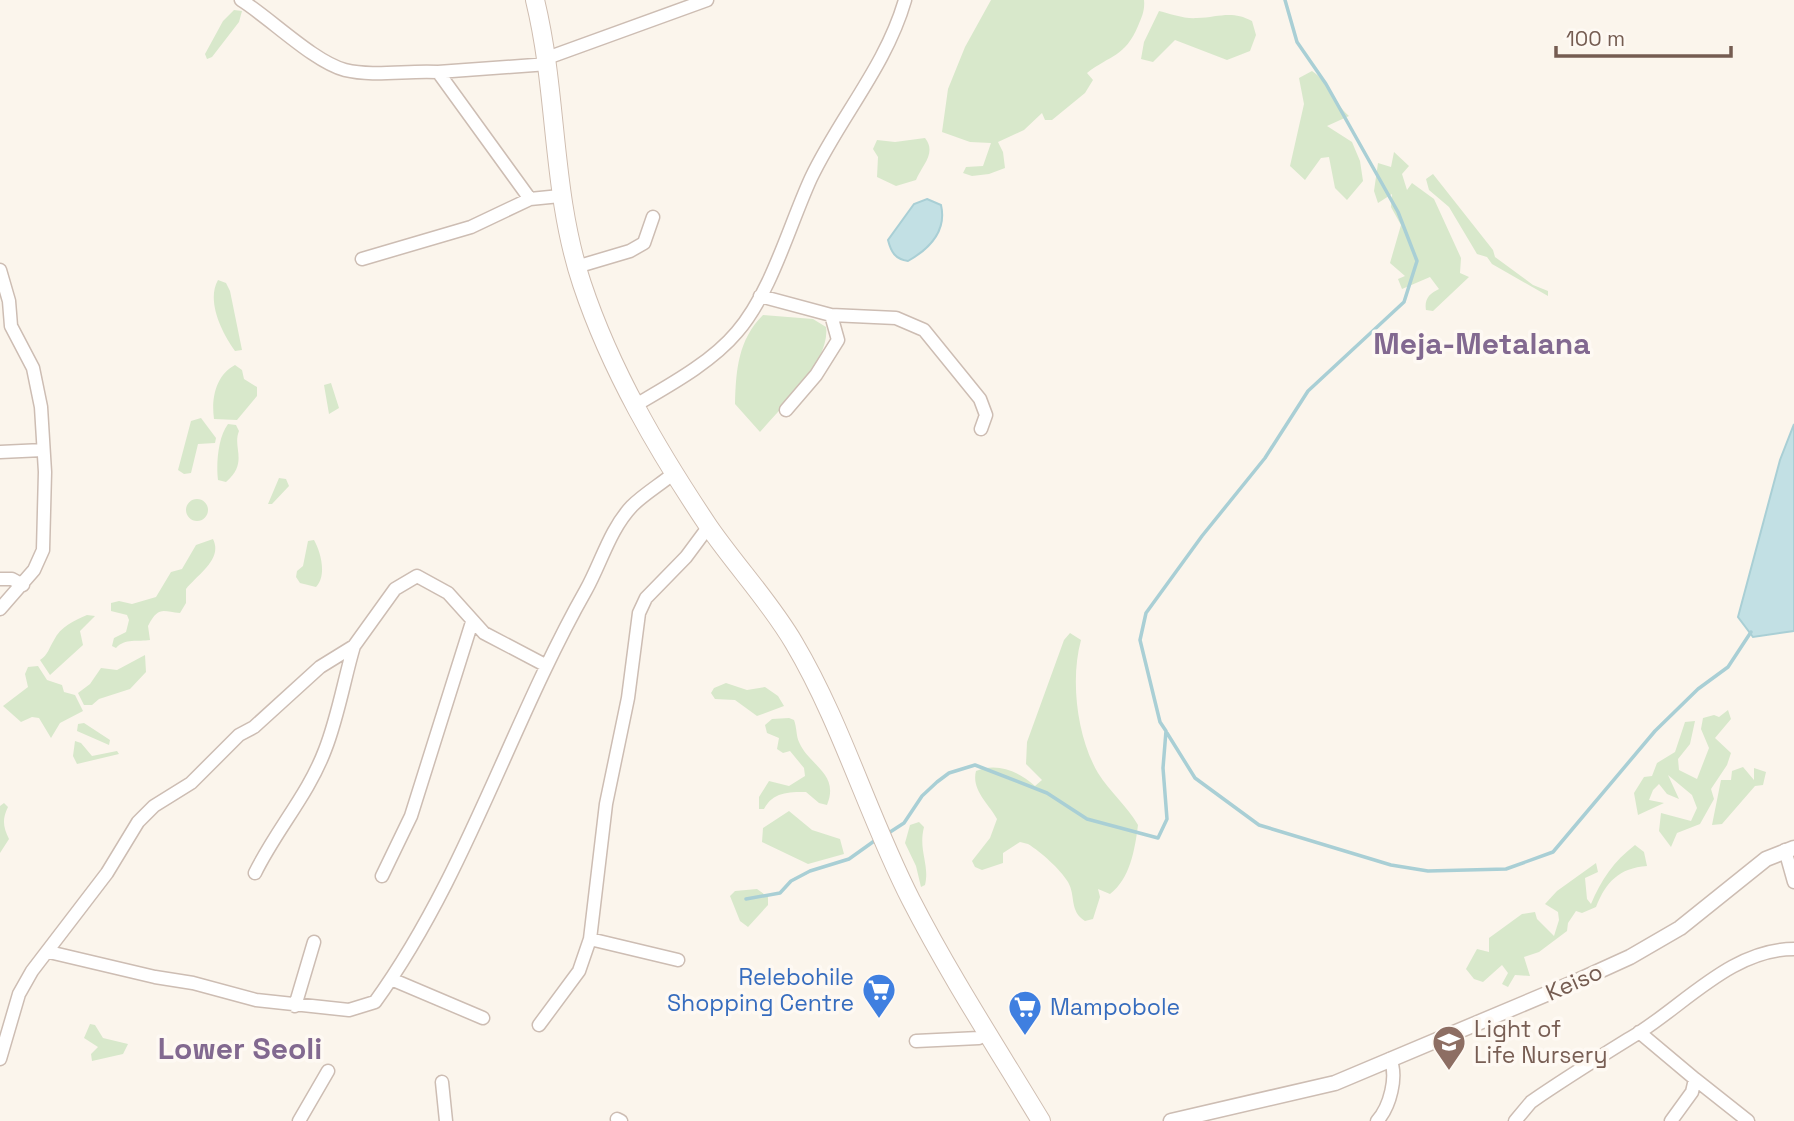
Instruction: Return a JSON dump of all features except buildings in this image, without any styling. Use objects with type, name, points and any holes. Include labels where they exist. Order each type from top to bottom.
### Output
[{"type":"main road","points":[[535,0],[547,61],[560,197],[576,267],[634,406],[709,526],[793,641],[824,699],[911,899],[1041,1121]]},
{"type":"street","points":[[241,0],[342,69],[365,73],[406,70],[438,72],[547,61],[707,0]]},
{"type":"street","points":[[634,406],[675,382],[737,332],[760,296],[812,177],[884,54],[897,27],[905,0]]},
{"type":"street","points":[[438,72],[530,199]]},
{"type":"street","points":[[362,259],[471,227],[530,199],[560,197]]},
{"type":"street","points":[[576,267],[637,247],[643,243],[653,217]]},
{"type":"street","points":[[0,270],[9,301],[11,326],[33,368],[41,407],[43,450],[43,550],[23,584],[0,608]]},
{"type":"street","points":[[760,296],[831,315],[883,316],[924,330],[980,399],[986,415],[981,429]]},
{"type":"street","points":[[786,410],[838,341],[831,315]]},
{"type":"street","points":[[0,452],[43,450]]},
{"type":"street","points":[[49,952],[193,983],[256,1000],[295,1006],[349,1010],[375,1002],[433,909],[486,803],[545,665],[598,568],[608,542],[632,506],[674,473]]},
{"type":"street","points":[[539,1025],[579,971],[590,939],[606,804],[628,698],[639,613],[646,598],[686,557],[709,526]]},
{"type":"street","points":[[255,873],[266,851],[298,806],[325,750],[354,646],[395,589],[417,576],[448,593],[472,622],[502,643],[545,665]]},
{"type":"street","points":[[0,579],[12,579],[23,584]]},
{"type":"street","points":[[382,876],[411,816],[472,622]]},
{"type":"street","points":[[0,1059],[19,994],[32,971],[107,873],[138,822],[155,806],[191,783],[239,734],[254,727],[320,667],[354,646]]},
{"type":"street","points":[[1789,849],[1794,881]]},
{"type":"street","name":"Keiso","points":[[1171,1121],[1335,1083],[1630,957],[1680,928],[1766,859],[1789,849]]},
{"type":"street","points":[[590,939],[678,960]]},
{"type":"street","points":[[295,1006],[314,942]]},
{"type":"street","points":[[1516,1121],[1521,1111],[1540,1096],[1639,1032],[1718,975],[1762,953],[1794,949]]},
{"type":"street","points":[[391,979],[484,1018]]},
{"type":"street","points":[[1639,1032],[1748,1121]]},
{"type":"street","points":[[916,1041],[979,1038],[989,1033]]},
{"type":"street","points":[[1377,1121],[1390,1092],[1395,1070],[1390,1059]]},
{"type":"street","points":[[299,1121],[328,1071]]},
{"type":"street","points":[[1671,1121],[1692,1092],[1696,1079]]},
{"type":"street","points":[[442,1082],[446,1121]]},
{"type":"green space","points":[[991,0],[1144,0],[1144,10],[1128,44],[1087,73],[1093,80],[1085,93],[1052,120],[1045,120],[1042,113],[1024,130],[998,142],[1003,152],[1005,168],[972,176],[963,173],[966,167],[983,166],[991,143],[970,142],[942,132],[948,89],[965,47]]},
{"type":"green space","points":[[234,10],[242,11],[239,22],[212,57],[207,59],[205,54],[223,21]]},
{"type":"green space","points":[[1159,11],[1192,18],[1238,16],[1252,21],[1256,35],[1250,51],[1227,60],[1175,40],[1153,62],[1141,59],[1144,42]]},
{"type":"green space","points":[[1312,71],[1323,81],[1349,116],[1327,126],[1352,142],[1360,161],[1363,181],[1347,200],[1335,188],[1329,157],[1321,158],[1305,180],[1290,166],[1304,104],[1299,78]]},
{"type":"green space","points":[[925,138],[930,149],[929,154],[916,180],[896,186],[877,177],[878,157],[873,149],[877,140],[895,142]]},
{"type":"green space","points":[[1394,152],[1409,166],[1402,174],[1407,190],[1412,183],[1434,199],[1461,258],[1460,273],[1469,277],[1433,311],[1426,310],[1426,303],[1430,295],[1439,289],[1430,277],[1402,289],[1398,279],[1405,276],[1390,263],[1401,225],[1391,207],[1392,194],[1378,203],[1374,191],[1378,163],[1391,167]]},
{"type":"green space","points":[[1433,174],[1493,250],[1495,257],[1533,285],[1548,291],[1548,296],[1492,264],[1487,257],[1477,254],[1449,207],[1429,190],[1426,179]]},
{"type":"green space","points":[[218,280],[226,283],[230,291],[242,350],[235,351],[217,317],[214,297]]},
{"type":"green space","points":[[763,315],[813,319],[826,327],[826,340],[821,354],[803,382],[760,432],[735,404],[736,379],[743,345]]},
{"type":"green space","points":[[235,365],[242,370],[244,379],[257,387],[257,396],[237,420],[214,419],[216,388],[223,375]]},
{"type":"green space","points":[[331,383],[339,408],[329,414],[324,385]]},
{"type":"green space","points":[[201,418],[216,438],[215,443],[198,444],[191,473],[184,474],[178,470],[191,421]]},
{"type":"green space","points":[[228,424],[236,425],[239,431],[238,462],[233,475],[226,482],[218,480],[217,466],[220,443]]},
{"type":"green space","points":[[279,478],[286,479],[289,486],[272,504],[268,504]]},
{"type":"green space","points":[[197,499],[205,502],[208,510],[205,518],[197,521],[189,518],[186,510],[189,502]]},
{"type":"green space","points":[[213,539],[215,553],[212,560],[186,589],[186,603],[180,613],[158,612],[148,626],[150,640],[128,642],[116,648],[112,646],[114,638],[126,632],[129,620],[127,615],[111,611],[111,603],[119,601],[132,604],[156,597],[171,572],[182,569],[196,545]]},
{"type":"green space","points":[[314,540],[321,557],[322,570],[316,587],[300,583],[296,577],[297,571],[303,566],[308,541]]},
{"type":"green space","points":[[87,615],[95,616],[80,631],[83,645],[50,675],[40,660],[47,654],[60,631]]},
{"type":"green space","points":[[1070,633],[1081,640],[1076,690],[1085,743],[1098,773],[1138,825],[1127,872],[1110,894],[1098,889],[1100,897],[1093,919],[1085,921],[1077,913],[1065,877],[1028,844],[1020,842],[1003,853],[1003,863],[982,870],[975,867],[972,861],[990,838],[997,819],[978,791],[976,771],[992,767],[1007,770],[1022,776],[1035,786],[1042,780],[1026,764],[1027,742],[1064,640]]},
{"type":"green space","points":[[145,655],[146,672],[130,689],[99,699],[92,705],[84,705],[78,693],[90,684],[101,668],[117,670]]},
{"type":"green space","points":[[38,666],[47,680],[62,685],[64,692],[75,695],[83,711],[60,723],[51,738],[39,718],[32,717],[21,722],[3,706],[28,687],[25,674],[28,667]]},
{"type":"green space","points":[[726,683],[747,690],[765,687],[778,696],[784,706],[757,716],[735,700],[715,699],[711,693],[714,688]]},
{"type":"green space","points":[[1728,710],[1731,719],[1715,738],[1731,753],[1727,765],[1711,789],[1714,799],[1700,824],[1677,833],[1671,847],[1659,831],[1661,813],[1691,821],[1697,808],[1692,795],[1668,775],[1679,799],[1667,794],[1659,784],[1649,800],[1664,803],[1638,815],[1634,793],[1644,777],[1652,776],[1657,763],[1675,752],[1685,722],[1695,721],[1690,744],[1678,759],[1679,770],[1697,779],[1709,748],[1701,729],[1703,718],[1714,715],[1719,717]]},
{"type":"green space","points":[[772,719],[794,720],[798,740],[804,750],[822,770],[830,785],[827,805],[819,803],[806,792],[793,792],[776,796],[764,809],[759,809],[759,797],[769,781],[789,786],[805,776],[804,768],[790,751],[783,753],[777,749],[779,738],[767,733],[765,725]]},
{"type":"green space","points":[[84,723],[110,740],[109,745],[77,731],[78,724]]},
{"type":"green space","points":[[75,741],[81,743],[92,756],[117,751],[119,754],[77,764],[73,756]]},
{"type":"green space","points":[[1743,767],[1754,780],[1754,768],[1766,772],[1763,785],[1755,786],[1722,824],[1712,825],[1721,780],[1731,780],[1732,771]]},
{"type":"green space","points":[[4,803],[8,807],[4,823],[9,839],[0,853],[0,806]]},
{"type":"green space","points":[[789,811],[812,830],[840,839],[844,854],[808,864],[762,842],[763,828]]},
{"type":"green space","points":[[919,822],[924,827],[922,843],[926,870],[925,885],[921,887],[916,866],[905,843],[910,825]]},
{"type":"green space","points":[[1635,845],[1644,852],[1647,866],[1621,873],[1604,890],[1596,907],[1582,913],[1576,911],[1568,923],[1567,931],[1539,952],[1524,957],[1530,976],[1515,975],[1508,987],[1502,984],[1508,973],[1502,965],[1483,982],[1474,979],[1466,969],[1477,949],[1489,952],[1489,938],[1522,914],[1535,912],[1537,919],[1554,936],[1559,920],[1558,912],[1545,904],[1557,891],[1596,863],[1598,872],[1585,878],[1587,899],[1591,904],[1609,871]]},
{"type":"green space","points":[[757,889],[768,897],[768,905],[748,927],[740,921],[730,896],[735,891]]},
{"type":"green space","points":[[90,1024],[95,1025],[103,1038],[128,1044],[123,1054],[92,1061],[91,1054],[98,1047],[84,1038]]},
{"type":"water","points":[[927,199],[941,205],[939,231],[929,245],[916,256],[908,261],[900,259],[892,251],[888,240],[914,204]]},
{"type":"water","points":[[1794,424],[1794,631],[1753,637],[1738,617],[1780,460]]},
{"type":"waterway","points":[[887,834],[904,823],[922,796],[937,782],[949,773],[975,765],[1047,793],[1087,819],[1158,838],[1167,819],[1163,768],[1166,731],[1160,722],[1140,640],[1146,613],[1202,536],[1265,458],[1308,391],[1404,302],[1417,261],[1398,212],[1326,84],[1297,42],[1285,0]]},
{"type":"waterway","points":[[1167,733],[1195,778],[1259,825],[1391,865],[1428,871],[1506,869],[1553,852],[1655,731],[1698,689],[1728,667],[1751,632]]},
{"type":"waterway","points":[[746,899],[780,893],[791,881],[810,871],[849,859],[877,839]]},
{"type":"place","name":"Relebohile Shopping Centre","points":[[879,1020]]},
{"type":"place","name":"Mampobole","points":[[1025,1037]]},
{"type":"place","name":"Light of Life Nursery","points":[[1449,1072]]},
{"type":"district","name":"Meja-Metalana","points":[[1482,344]]},
{"type":"district","name":"Lower Seoli","points":[[240,1049]]}]
